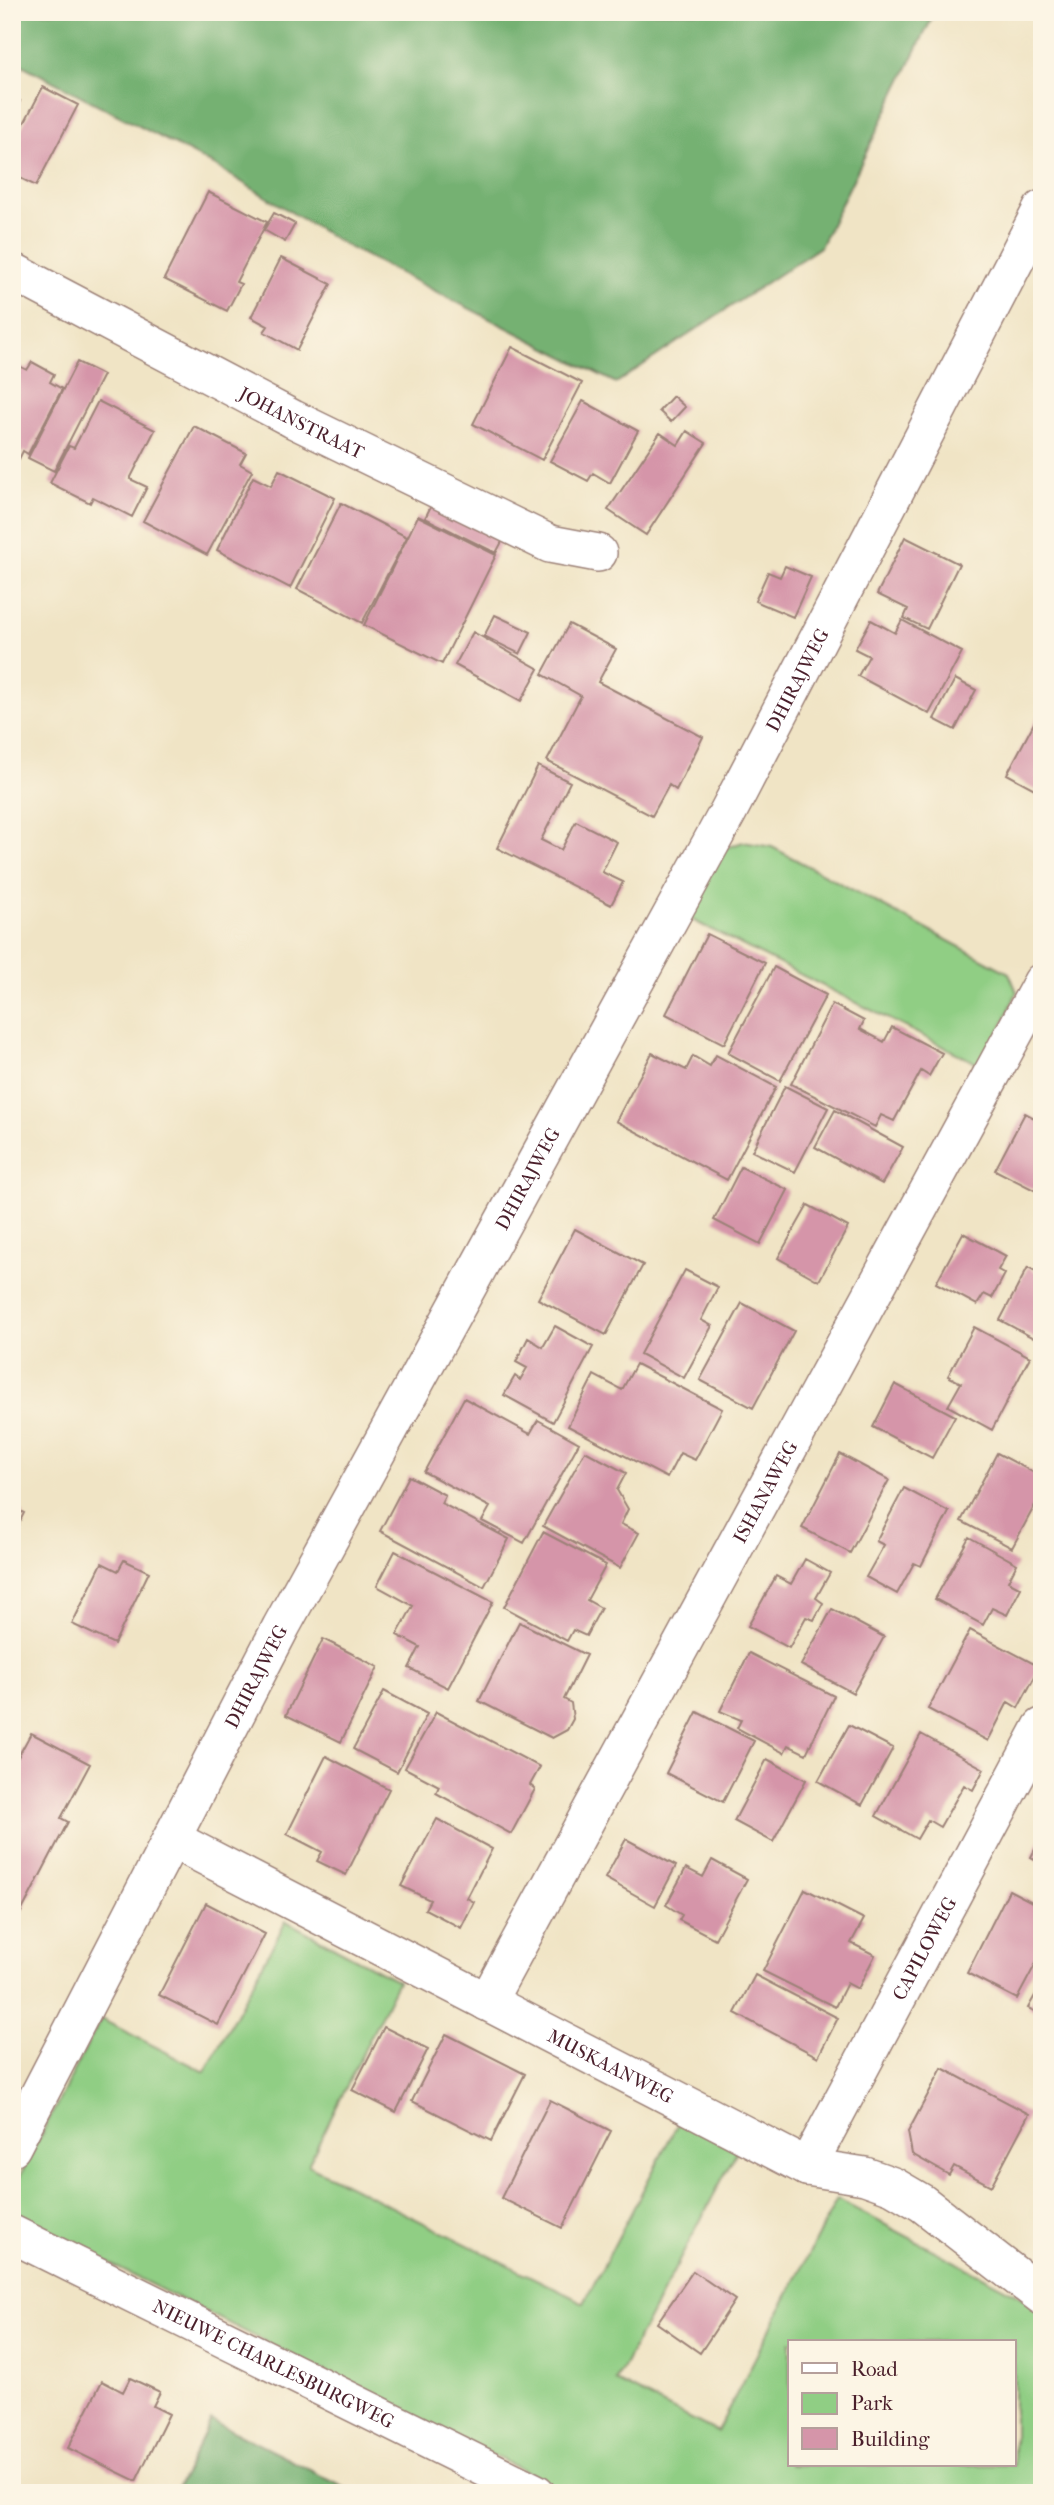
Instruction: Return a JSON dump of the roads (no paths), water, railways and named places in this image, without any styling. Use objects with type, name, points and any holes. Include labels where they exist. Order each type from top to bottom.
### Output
[{"type":"street","name":"DHIRAJWEG","points":[[12,2147],[281,1627],[728,812],[1042,209]]},
{"type":"street","name":"JOHANSTRAAT","points":[[12,271],[293,419],[550,544],[598,553]]},
{"type":"street","name":"ISHANAWEG","points":[[487,2002],[1042,982]]},
{"type":"street","name":"CAPILOWEG","points":[[807,2167],[1042,1727]]},
{"type":"street","name":"MUSKAANWEG","points":[[172,1839],[807,2167],[865,2176],[892,2186],[922,2203],[1042,2296]]},
{"type":"street","name":"NIEUWE CHARLESBURGWEG","points":[[12,2234],[536,2493]]}]
